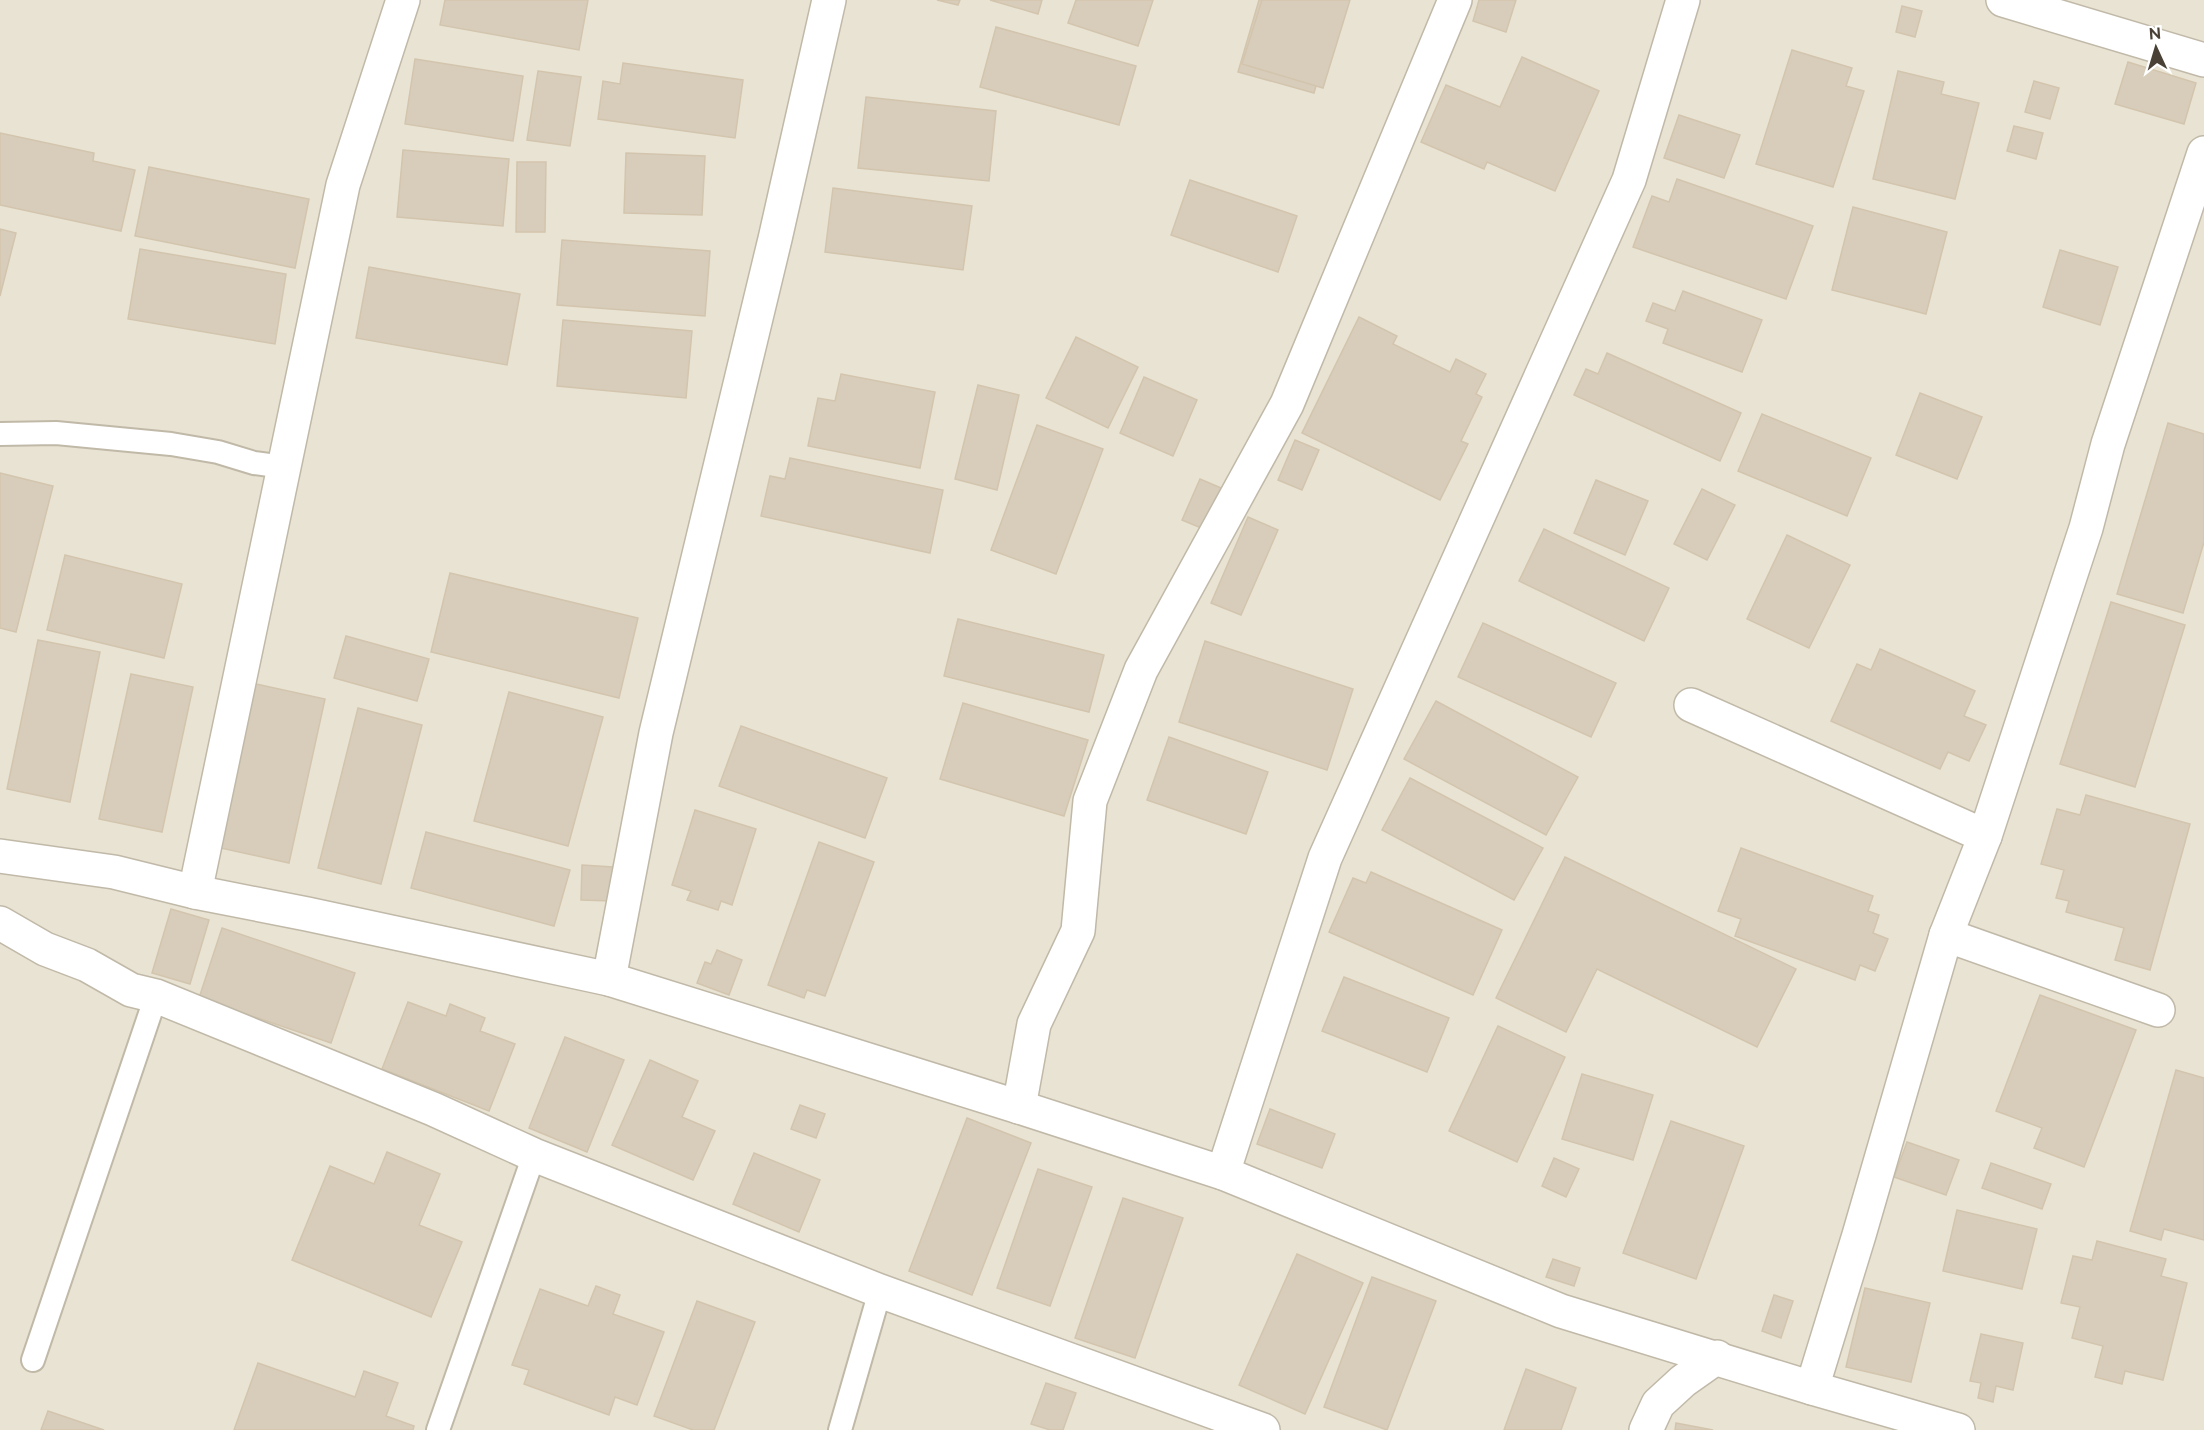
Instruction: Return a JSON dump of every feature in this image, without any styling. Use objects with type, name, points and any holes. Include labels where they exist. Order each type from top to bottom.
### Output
[{"type":"street","points":[[609,979],[656,733],[775,240],[829,0]]},
{"type":"street","points":[[1019,1107],[1034,1024],[1078,931],[1090,801],[1141,670],[1287,404],[1455,0]]},
{"type":"street","points":[[1223,1173],[1325,858],[1629,180],[1683,0]]},
{"type":"street","points":[[2004,0],[2204,60]]},
{"type":"street","points":[[195,892],[343,185],[397,3]]},
{"type":"street","points":[[1812,1388],[1946,935],[1985,836],[2086,528],[2108,444],[2204,153]]},
{"type":"street","points":[[1691,705],[1985,836]]},
{"type":"street","points":[[0,856],[114,872],[195,892],[609,979],[1223,1173],[1561,1311],[1958,1430]]},
{"type":"street","points":[[0,923],[45,949],[87,965],[131,990],[156,996],[422,1105],[534,1155],[880,1291],[1263,1430]]},
{"type":"street","points":[[1946,935],[2158,1010]]},
{"type":"street","points":[[1646,1430],[1658,1404],[1683,1381],[1717,1357]]},
{"type":"lane","points":[[0,434],[56,433],[171,444],[219,452],[254,463],[284,467]]},
{"type":"lane","points":[[33,1360],[156,996]]},
{"type":"lane","points":[[438,1430],[534,1155]]},
{"type":"lane","points":[[840,1430],[880,1291]]},
{"type":"shaded area","points":[[0,0],[2204,0],[2204,1430],[0,1430]]},
{"type":"building","points":[[445,0],[588,0],[579,50],[440,25]]},
{"type":"building","points":[[937,0],[960,0],[958,5]]},
{"type":"building","points":[[990,0],[1042,0],[1038,14]]},
{"type":"building","points":[[1076,0],[1153,0],[1138,46],[1068,23]]},
{"type":"building","points":[[1259,0],[1340,0],[1314,93],[1238,72]]},
{"type":"building","points":[[1262,0],[1350,0],[1323,88],[1242,64]]},
{"type":"building","points":[[1479,0],[1516,0],[1506,32],[1473,21]]},
{"type":"building","points":[[1902,6],[1922,11],[1915,37],[1896,32]]},
{"type":"building","points":[[996,27],[1136,66],[1119,125],[980,87]]},
{"type":"building","points":[[1792,50],[1852,68],[1846,86],[1864,91],[1833,187],[1756,164]]},
{"type":"building","points":[[1522,57],[1599,91],[1555,191],[1487,162],[1484,169],[1421,142],[1446,85],[1500,107]]},
{"type":"building","points":[[415,59],[523,76],[513,141],[405,124]]},
{"type":"building","points":[[2128,62],[2196,83],[2184,124],[2115,104]]},
{"type":"building","points":[[623,63],[743,80],[735,138],[598,119],[603,81],[620,84]]},
{"type":"building","points":[[538,71],[581,77],[570,146],[527,140]]},
{"type":"building","points":[[1898,71],[1944,82],[1941,94],[1979,103],[1955,199],[1873,179]]},
{"type":"building","points":[[2034,81],[2059,88],[2050,119],[2025,112]]},
{"type":"building","points":[[866,97],[996,111],[989,181],[858,168]]},
{"type":"building","points":[[1679,115],[1740,135],[1724,178],[1664,158]]},
{"type":"building","points":[[2014,126],[2043,133],[2036,159],[2007,151]]},
{"type":"building","points":[[0,133],[94,153],[93,161],[135,170],[121,231],[0,205]]},
{"type":"building","points":[[403,150],[509,159],[503,226],[397,217]]},
{"type":"building","points":[[626,153],[705,156],[702,215],[624,213]]},
{"type":"building","points":[[517,162],[546,162],[545,232],[516,232]]},
{"type":"building","points":[[149,167],[309,199],[295,268],[135,236]]},
{"type":"building","points":[[1677,179],[1813,226],[1786,299],[1633,247],[1652,196],[1669,202]]},
{"type":"building","points":[[1190,180],[1297,216],[1278,272],[1171,235]]},
{"type":"building","points":[[833,188],[972,206],[963,270],[825,252]]},
{"type":"building","points":[[1853,207],[1947,232],[1926,314],[1832,290]]},
{"type":"building","points":[[0,229],[16,233],[0,296]]},
{"type":"building","points":[[562,240],[710,251],[705,316],[557,305]]},
{"type":"building","points":[[140,249],[286,274],[275,344],[128,319]]},
{"type":"building","points":[[2060,250],[2118,267],[2100,325],[2043,307]]},
{"type":"building","points":[[369,267],[520,294],[507,365],[356,338]]},
{"type":"building","points":[[1683,291],[1762,320],[1742,372],[1663,343],[1668,329],[1646,321],[1653,303],[1675,311]]},
{"type":"building","points":[[1359,317],[1397,336],[1393,344],[1450,372],[1456,359],[1486,374],[1476,394],[1482,397],[1461,441],[1468,444],[1440,500],[1302,433]]},
{"type":"building","points":[[563,320],[692,331],[686,398],[557,386]]},
{"type":"building","points":[[1076,337],[1138,367],[1108,428],[1046,398]]},
{"type":"building","points":[[1607,353],[1741,413],[1720,461],[1574,395],[1586,369],[1598,374]]},
{"type":"building","points":[[841,374],[935,392],[920,468],[808,446],[818,398],[835,401]]},
{"type":"building","points":[[1144,377],[1197,400],[1173,456],[1120,433]]},
{"type":"building","points":[[978,385],[1019,395],[997,490],[955,479]]},
{"type":"building","points":[[1920,393],[1982,417],[1957,479],[1896,455]]},
{"type":"building","points":[[1762,414],[1871,458],[1847,516],[1738,471]]},
{"type":"building","points":[[2168,423],[2204,434],[2204,542],[2183,613],[2117,594]]},
{"type":"building","points":[[1037,425],[1103,449],[1056,574],[991,550]]},
{"type":"building","points":[[1295,440],[1319,450],[1302,490],[1278,480]]},
{"type":"building","points":[[790,458],[943,490],[930,553],[761,516],[770,476],[785,479]]},
{"type":"building","points":[[0,473],[53,486],[16,632],[0,628]]},
{"type":"building","points":[[1200,479],[1228,491],[1211,532],[1182,520]]},
{"type":"building","points":[[1596,480],[1648,501],[1625,555],[1574,533]]},
{"type":"building","points":[[1702,489],[1735,505],[1707,560],[1674,544]]},
{"type":"building","points":[[1248,517],[1278,530],[1241,615],[1211,603]]},
{"type":"building","points":[[1544,529],[1669,588],[1644,641],[1519,581]]},
{"type":"building","points":[[1787,535],[1850,565],[1809,648],[1747,619]]},
{"type":"building","points":[[65,555],[182,584],[164,658],[47,630]]},
{"type":"building","points":[[450,573],[638,618],[619,698],[431,652]]},
{"type":"building","points":[[2111,602],[2185,625],[2135,787],[2060,764]]},
{"type":"building","points":[[958,619],[1104,655],[1089,712],[944,676]]},
{"type":"building","points":[[1483,623],[1616,683],[1591,737],[1458,677]]},
{"type":"building","points":[[346,636],[429,659],[417,701],[334,678]]},
{"type":"building","points":[[38,640],[100,652],[70,802],[7,789]]},
{"type":"building","points":[[1205,641],[1353,689],[1327,770],[1179,722]]},
{"type":"building","points":[[1880,649],[1975,691],[1964,716],[1986,725],[1969,761],[1948,752],[1940,769],[1831,721],[1857,664],[1871,670]]},
{"type":"building","points":[[131,674],[193,687],[162,832],[99,819]]},
{"type":"building","points":[[252,683],[325,699],[289,863],[216,847]]},
{"type":"building","points":[[509,692],[603,717],[568,846],[474,821]]},
{"type":"building","points":[[1436,701],[1578,777],[1546,835],[1404,759]]},
{"type":"building","points":[[963,703],[1088,740],[1064,816],[940,779]]},
{"type":"building","points":[[358,708],[422,725],[381,884],[318,868]]},
{"type":"building","points":[[741,726],[887,778],[865,838],[719,786]]},
{"type":"building","points":[[1169,737],[1268,772],[1246,834],[1147,800]]},
{"type":"building","points":[[1410,778],[1543,848],[1514,900],[1382,830]]},
{"type":"building","points":[[2086,795],[2190,824],[2150,970],[2115,960],[2124,928],[2066,912],[2069,901],[2056,898],[2064,870],[2041,864],[2057,809],[2080,815]]},
{"type":"building","points":[[695,810],[756,829],[732,905],[721,901],[718,910],[687,900],[691,891],[672,885]]},
{"type":"building","points":[[426,832],[570,870],[554,926],[411,888]]},
{"type":"building","points":[[819,842],[874,862],[825,996],[807,990],[804,998],[768,985]]},
{"type":"building","points":[[1741,848],[1873,896],[1868,911],[1879,915],[1873,933],[1888,939],[1875,971],[1860,965],[1855,980],[1735,936],[1741,919],[1718,911]]},
{"type":"building","points":[[1565,857],[1796,969],[1757,1047],[1597,969],[1566,1032],[1496,998]]},
{"type":"building","points":[[582,865],[613,867],[611,901],[581,900]]},
{"type":"building","points":[[1371,872],[1502,930],[1473,995],[1329,932],[1353,878],[1366,883]]},
{"type":"building","points":[[171,909],[209,920],[190,984],[152,973]]},
{"type":"building","points":[[222,928],[355,973],[331,1043],[199,998]]},
{"type":"building","points":[[717,950],[742,960],[729,995],[697,983],[705,962],[711,964]]},
{"type":"building","points":[[1344,977],[1449,1018],[1427,1072],[1322,1031]]},
{"type":"building","points":[[2040,995],[2136,1030],[2084,1167],[2034,1148],[2042,1128],[1996,1111]]},
{"type":"building","points":[[408,1002],[446,1016],[450,1004],[485,1018],[480,1031],[515,1044],[489,1111],[382,1069]]},
{"type":"building","points":[[1498,1026],[1565,1057],[1517,1162],[1449,1131]]},
{"type":"building","points":[[565,1037],[624,1060],[587,1152],[529,1128]]},
{"type":"building","points":[[650,1060],[698,1081],[682,1117],[715,1131],[693,1180],[612,1145]]},
{"type":"building","points":[[2176,1070],[2204,1078],[2204,1240],[2164,1229],[2161,1240],[2130,1231]]},
{"type":"building","points":[[1582,1074],[1653,1095],[1633,1160],[1562,1139]]},
{"type":"building","points":[[800,1105],[825,1114],[816,1138],[791,1129]]},
{"type":"building","points":[[1270,1109],[1335,1134],[1322,1168],[1257,1144]]},
{"type":"building","points":[[967,1118],[1031,1143],[972,1295],[909,1271]]},
{"type":"building","points":[[1671,1121],[1744,1146],[1696,1279],[1623,1253]]},
{"type":"building","points":[[1907,1142],[1959,1160],[1946,1195],[1894,1177]]},
{"type":"building","points":[[387,1152],[440,1174],[419,1225],[462,1242],[431,1317],[292,1260],[330,1166],[374,1184]]},
{"type":"building","points":[[754,1153],[820,1180],[799,1232],[733,1204]]},
{"type":"building","points":[[1554,1158],[1579,1169],[1566,1197],[1542,1186]]},
{"type":"building","points":[[1991,1163],[2051,1184],[2042,1209],[1982,1188]]},
{"type":"building","points":[[1038,1169],[1092,1187],[1050,1306],[997,1288]]},
{"type":"building","points":[[1123,1198],[1183,1218],[1135,1358],[1075,1338]]},
{"type":"building","points":[[1957,1210],[2037,1229],[2022,1289],[1943,1271]]},
{"type":"building","points":[[2097,1241],[2166,1259],[2161,1276],[2187,1283],[2163,1380],[2125,1371],[2122,1384],[2095,1377],[2103,1346],[2072,1338],[2080,1307],[2061,1303],[2073,1256],[2092,1260]]},
{"type":"building","points":[[1297,1254],[1363,1283],[1305,1414],[1239,1385]]},
{"type":"building","points":[[1553,1259],[1580,1268],[1574,1286],[1546,1277]]},
{"type":"building","points":[[1372,1277],[1436,1301],[1387,1430],[1324,1407]]},
{"type":"building","points":[[596,1286],[620,1295],[613,1314],[664,1332],[637,1405],[615,1397],[609,1415],[524,1384],[529,1370],[512,1365],[540,1289],[588,1306]]},
{"type":"building","points":[[1865,1288],[1930,1303],[1911,1382],[1846,1367]]},
{"type":"building","points":[[1774,1295],[1793,1301],[1781,1338],[1762,1331]]},
{"type":"building","points":[[697,1301],[755,1322],[714,1430],[693,1430],[654,1416]]},
{"type":"building","points":[[1981,1334],[2023,1343],[2013,1390],[1996,1386],[1993,1402],[1978,1398],[1981,1383],[1970,1381]]},
{"type":"building","points":[[258,1363],[355,1397],[364,1371],[398,1383],[386,1416],[414,1426],[413,1430],[234,1430]]},
{"type":"building","points":[[1526,1369],[1576,1388],[1561,1430],[1504,1430]]},
{"type":"building","points":[[1046,1383],[1076,1393],[1063,1430],[1050,1430],[1031,1424]]},
{"type":"building","points":[[48,1411],[104,1430],[41,1430]]},
{"type":"building","points":[[1676,1423],[1713,1430],[1675,1430]]}]
